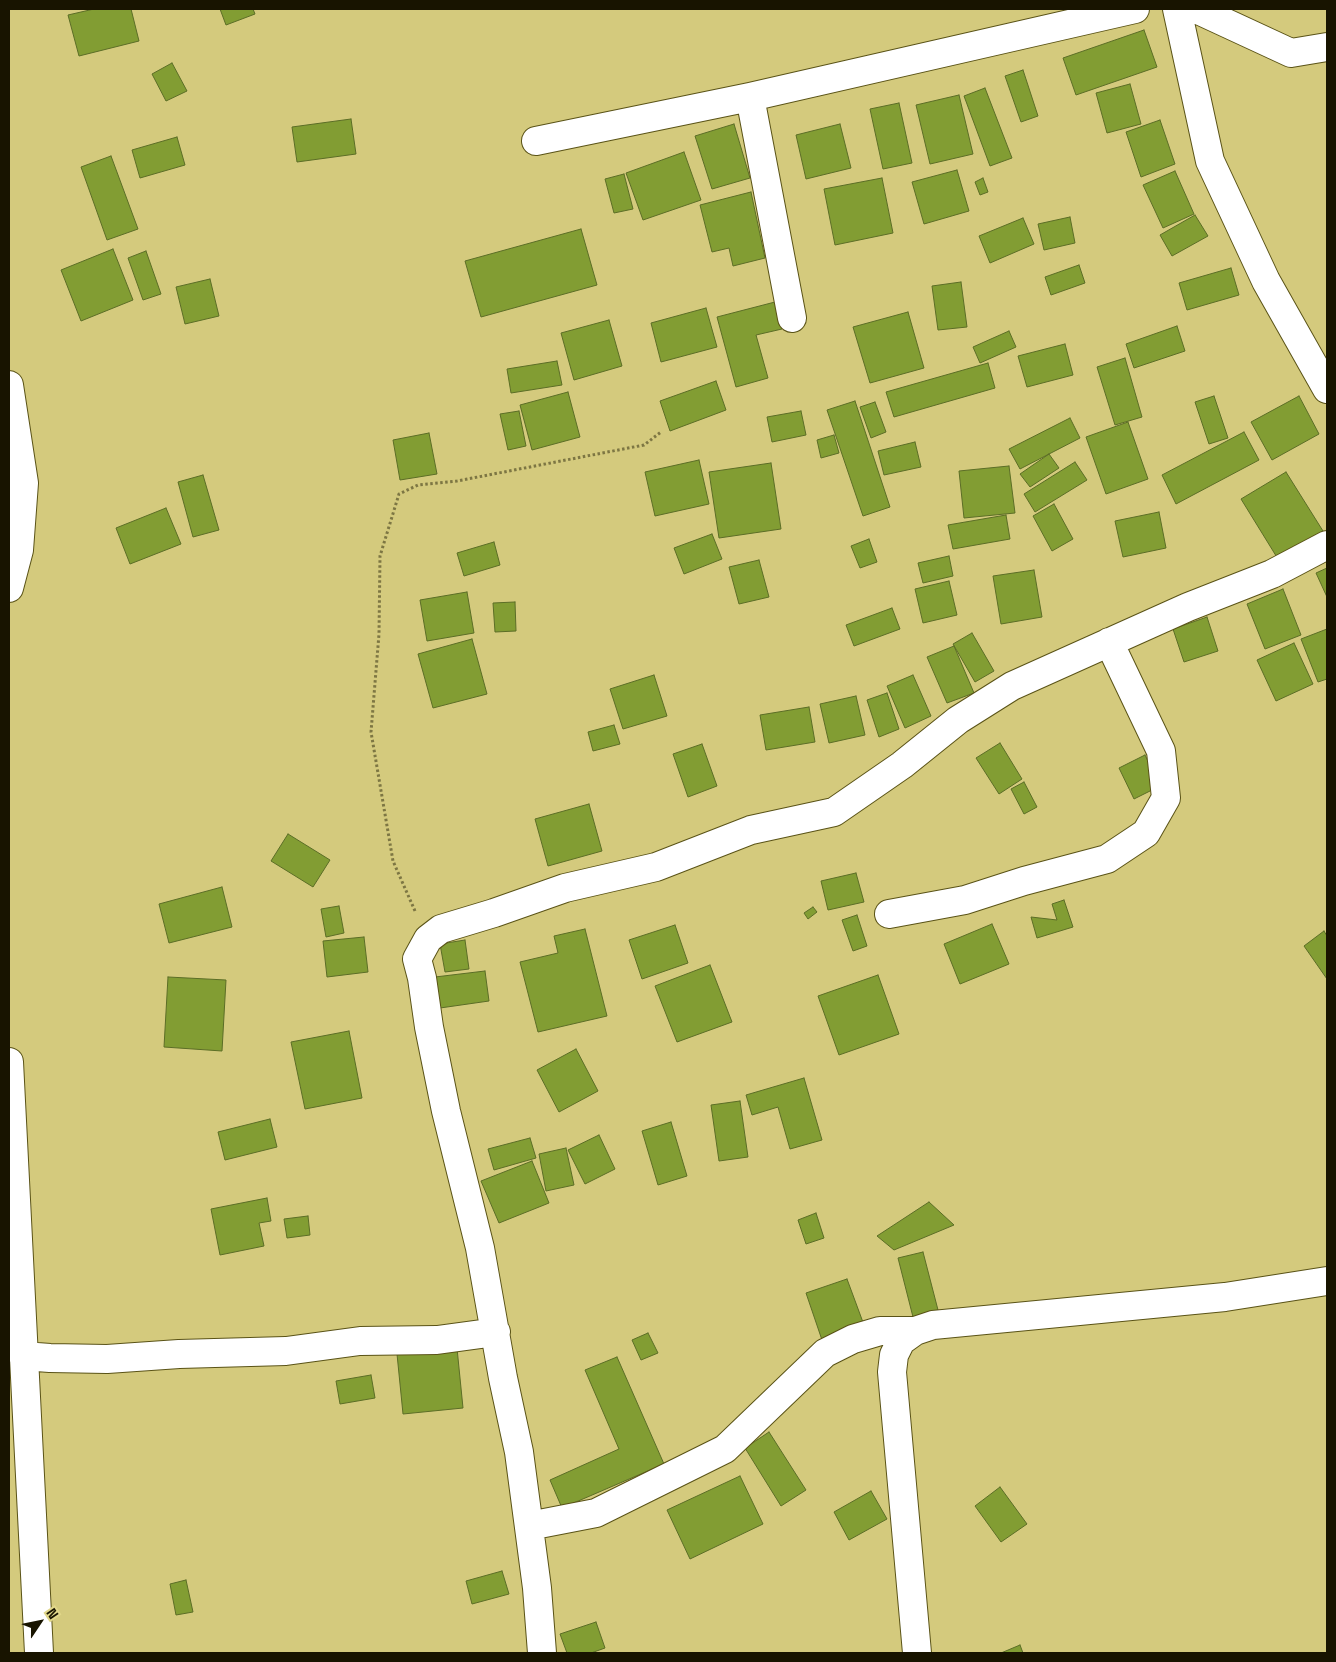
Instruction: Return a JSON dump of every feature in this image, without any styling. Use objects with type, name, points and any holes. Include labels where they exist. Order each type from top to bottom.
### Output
[{"type":"street","points":[[536,141],[750,98],[1135,9]]},
{"type":"street","points":[[1177,9],[1210,161],[1266,281],[1327,388]]},
{"type":"street","points":[[1196,9],[1291,53],[1327,47]]},
{"type":"street","points":[[750,98],[792,318]]},
{"type":"street","points":[[9,385],[24,483],[20,550],[9,588]]},
{"type":"street","points":[[542,1653],[537,1588],[518,1452],[480,1248],[446,1111],[417,959],[428,939],[441,929],[565,888],[656,866],[751,830],[834,812],[902,765],[965,715],[1012,686],[1188,607],[1272,574],[1327,544]]},
{"type":"street","points":[[890,914],[965,900],[1024,881],[1108,859],[1146,833],[1166,798],[1161,751],[1109,642]]},
{"type":"street","points":[[9,1062],[39,1653]]},
{"type":"street","points":[[917,1653],[892,1372],[894,1355],[901,1341],[915,1331],[933,1325],[1225,1297],[1327,1281]]},
{"type":"street","points":[[529,1526],[596,1513],[725,1449],[825,1353],[853,1339],[880,1331],[915,1331]]},
{"type":"street","points":[[23,1356],[107,1359],[179,1354],[286,1351],[360,1341],[437,1340],[496,1332]]},
{"type":"path","points":[[428,939],[393,861],[372,732],[378,634],[380,556],[399,494],[418,486],[466,479],[644,445],[661,432]]},
{"type":"building","points":[[94,9],[131,9],[139,41],[79,56],[68,15]]},
{"type":"building","points":[[220,9],[253,9],[255,14],[226,25]]},
{"type":"building","points":[[1144,30],[1157,67],[1076,95],[1063,58]]},
{"type":"building","points":[[172,63],[187,91],[166,101],[152,74]]},
{"type":"building","points":[[1023,70],[1038,116],[1021,122],[1005,76]]},
{"type":"building","points":[[1130,84],[1141,124],[1107,133],[1096,93]]},
{"type":"building","points":[[985,88],[1012,158],[990,166],[964,96]]},
{"type":"building","points":[[959,95],[973,154],[930,164],[916,105]]},
{"type":"building","points":[[899,103],[912,163],[883,169],[870,109]]},
{"type":"building","points":[[351,119],[356,154],[297,162],[292,127]]},
{"type":"building","points":[[1160,120],[1175,164],[1141,177],[1126,132]]},
{"type":"building","points":[[734,124],[750,178],[712,189],[695,136]]},
{"type":"building","points":[[840,124],[851,168],[806,179],[796,135]]},
{"type":"building","points":[[177,137],[185,165],[140,178],[132,150]]},
{"type":"building","points":[[684,152],[701,200],[643,220],[626,173]]},
{"type":"building","points":[[111,156],[138,229],[107,240],[81,167]]},
{"type":"building","points":[[957,170],[969,211],[924,224],[912,182]]},
{"type":"building","points":[[1175,171],[1194,214],[1163,228],[1143,185]]},
{"type":"building","points":[[624,174],[633,209],[614,213],[605,179]]},
{"type":"building","points":[[882,178],[893,233],[835,245],[824,189]]},
{"type":"building","points":[[983,178],[988,192],[980,195],[975,182]]},
{"type":"building","points":[[751,192],[765,258],[733,266],[729,248],[712,252],[700,205]]},
{"type":"building","points":[[1195,215],[1208,236],[1172,256],[1160,235]]},
{"type":"building","points":[[1070,217],[1075,243],[1044,250],[1038,224]]},
{"type":"building","points":[[1023,218],[1034,244],[990,263],[979,236]]},
{"type":"building","points":[[581,229],[597,285],[481,317],[465,261]]},
{"type":"building","points":[[113,249],[133,300],[81,321],[61,270]]},
{"type":"building","points":[[146,251],[161,294],[143,300],[128,258]]},
{"type":"building","points":[[1079,265],[1085,283],[1051,295],[1045,277]]},
{"type":"building","points":[[1231,268],[1239,295],[1187,310],[1179,283]]},
{"type":"building","points":[[210,279],[219,316],[185,324],[176,287]]},
{"type":"building","points":[[961,282],[967,327],[938,330],[932,286]]},
{"type":"building","points":[[775,302],[782,329],[756,335],[768,378],[736,387],[717,317]]},
{"type":"building","points":[[706,308],[717,347],[661,362],[651,323]]},
{"type":"building","points":[[908,312],[924,368],[870,383],[853,327]]},
{"type":"building","points":[[609,320],[622,366],[574,380],[561,333]]},
{"type":"building","points":[[1177,326],[1185,351],[1134,368],[1126,344]]},
{"type":"building","points":[[1009,331],[1016,347],[980,363],[973,347]]},
{"type":"building","points":[[1065,344],[1073,375],[1027,387],[1018,356]]},
{"type":"building","points":[[1125,358],[1142,417],[1115,425],[1097,367]]},
{"type":"building","points":[[557,361],[562,385],[511,393],[507,369]]},
{"type":"building","points":[[988,363],[995,388],[894,417],[886,392]]},
{"type":"building","points":[[716,381],[726,410],[670,431],[660,401]]},
{"type":"building","points":[[568,392],[580,437],[532,450],[520,405]]},
{"type":"building","points":[[1214,396],[1228,438],[1209,444],[1195,402]]},
{"type":"building","points":[[1299,396],[1319,434],[1272,460],[1251,422]]},
{"type":"building","points":[[855,401],[890,507],[863,516],[827,410]]},
{"type":"building","points":[[875,402],[886,432],[871,438],[860,407]]},
{"type":"building","points":[[519,411],[526,446],[508,450],[500,414]]},
{"type":"building","points":[[801,411],[806,435],[772,442],[767,417]]},
{"type":"building","points":[[1070,418],[1080,438],[1020,469],[1009,449]]},
{"type":"building","points":[[1128,422],[1148,479],[1106,494],[1086,437]]},
{"type":"building","points":[[1244,432],[1259,460],[1176,504],[1162,475]]},
{"type":"building","points":[[429,433],[437,474],[400,480],[393,440]]},
{"type":"building","points":[[834,435],[839,453],[821,458],[817,440]]},
{"type":"building","points":[[915,442],[921,467],[884,475],[878,451]]},
{"type":"building","points":[[1049,454],[1059,468],[1030,487],[1020,474]]},
{"type":"building","points":[[699,460],[709,504],[655,516],[645,472]]},
{"type":"building","points":[[1075,462],[1087,480],[1035,512],[1024,494]]},
{"type":"building","points":[[771,463],[781,529],[719,538],[709,472]]},
{"type":"building","points":[[1009,466],[1015,513],[964,518],[959,471]]},
{"type":"building","points":[[1286,472],[1323,531],[1278,559],[1241,499]]},
{"type":"building","points":[[203,475],[219,530],[193,537],[178,482]]},
{"type":"building","points":[[1054,504],[1073,539],[1052,551],[1033,516]]},
{"type":"building","points":[[166,508],[181,544],[130,564],[116,528]]},
{"type":"building","points":[[1159,512],[1166,548],[1123,557],[1115,521]]},
{"type":"building","points":[[1006,515],[1010,539],[953,549],[948,525]]},
{"type":"building","points":[[712,534],[722,559],[684,574],[674,548]]},
{"type":"building","points":[[869,539],[877,562],[860,568],[851,546]]},
{"type":"building","points":[[494,542],[500,565],[464,576],[457,553]]},
{"type":"building","points":[[949,556],[953,576],[923,583],[918,563]]},
{"type":"building","points":[[759,560],[769,597],[739,604],[729,567]]},
{"type":"building","points":[[1327,568],[1327,597],[1316,573]]},
{"type":"building","points":[[1034,570],[1042,617],[1001,624],[993,576]]},
{"type":"building","points":[[949,581],[957,615],[923,623],[915,589]]},
{"type":"building","points":[[1283,589],[1301,635],[1265,649],[1247,604]]},
{"type":"building","points":[[467,592],[474,633],[427,641],[420,600]]},
{"type":"building","points":[[515,602],[516,631],[495,632],[493,603]]},
{"type":"building","points":[[892,608],[900,629],[854,646],[846,625]]},
{"type":"building","points":[[1207,617],[1218,651],[1184,662],[1173,629]]},
{"type":"building","points":[[1327,629],[1327,679],[1318,682],[1301,639]]},
{"type":"building","points":[[972,633],[994,671],[975,682],[953,644]]},
{"type":"building","points":[[472,639],[487,694],[433,708],[418,654]]},
{"type":"building","points":[[1294,643],[1313,684],[1276,701],[1257,660]]},
{"type":"building","points":[[954,646],[974,693],[947,703],[927,657]]},
{"type":"building","points":[[654,675],[667,716],[623,729],[610,689]]},
{"type":"building","points":[[913,675],[931,716],[905,728],[887,686]]},
{"type":"building","points":[[887,693],[899,729],[879,737],[867,700]]},
{"type":"building","points":[[856,696],[865,735],[829,743],[820,704]]},
{"type":"building","points":[[809,707],[815,742],[766,750],[760,715]]},
{"type":"building","points":[[614,725],[620,744],[593,751],[588,732]]},
{"type":"building","points":[[1000,743],[1022,779],[999,794],[976,758]]},
{"type":"building","points":[[702,744],[717,786],[688,797],[673,754]]},
{"type":"building","points":[[1145,755],[1160,786],[1134,799],[1119,768]]},
{"type":"building","points":[[1024,782],[1037,807],[1024,814],[1011,789]]},
{"type":"building","points":[[589,804],[602,851],[548,866],[535,819]]},
{"type":"building","points":[[288,834],[330,860],[313,887],[271,861]]},
{"type":"building","points":[[856,873],[864,902],[828,910],[821,881]]},
{"type":"building","points":[[222,887],[232,927],[169,943],[159,904]]},
{"type":"building","points":[[1064,900],[1073,927],[1037,938],[1031,917],[1057,920],[1052,904]]},
{"type":"building","points":[[339,906],[344,933],[326,937],[321,909]]},
{"type":"building","points":[[813,907],[817,912],[808,919],[804,913]]},
{"type":"building","points":[[857,915],[867,946],[853,951],[842,920]]},
{"type":"building","points":[[992,924],[1009,964],[960,984],[944,944]]},
{"type":"building","points":[[675,925],[688,963],[642,979],[629,940]]},
{"type":"building","points":[[585,929],[607,1016],[538,1032],[520,962],[558,953],[554,936]]},
{"type":"building","points":[[1324,931],[1327,936],[1327,979],[1304,946]]},
{"type":"building","points":[[364,937],[368,972],[327,977],[323,941]]},
{"type":"building","points":[[465,940],[469,969],[445,972],[440,944]]},
{"type":"building","points":[[710,965],[732,1022],[677,1042],[655,986]]},
{"type":"building","points":[[485,971],[489,1001],[440,1008],[435,977]]},
{"type":"building","points":[[878,975],[899,1034],[839,1055],[818,996]]},
{"type":"building","points":[[168,977],[226,980],[222,1051],[164,1047]]},
{"type":"building","points":[[349,1031],[362,1098],[305,1109],[291,1042]]},
{"type":"building","points":[[576,1049],[598,1091],[559,1112],[537,1070]]},
{"type":"building","points":[[804,1078],[822,1140],[790,1149],[778,1107],[752,1115],[746,1095]]},
{"type":"building","points":[[740,1101],[748,1157],[719,1161],[711,1105]]},
{"type":"building","points":[[270,1119],[277,1147],[225,1160],[218,1132]]},
{"type":"building","points":[[671,1122],[687,1176],[658,1185],[642,1131]]},
{"type":"building","points":[[599,1135],[615,1169],[585,1184],[568,1150]]},
{"type":"building","points":[[530,1138],[536,1158],[494,1170],[488,1149]]},
{"type":"building","points":[[566,1148],[574,1185],[546,1191],[539,1154]]},
{"type":"building","points":[[532,1161],[549,1203],[499,1223],[481,1181]]},
{"type":"building","points":[[267,1198],[271,1221],[259,1223],[264,1246],[220,1255],[211,1209]]},
{"type":"building","points":[[929,1202],[954,1225],[894,1250],[877,1236]]},
{"type":"building","points":[[816,1213],[824,1238],[806,1244],[798,1220]]},
{"type":"building","points":[[308,1216],[310,1235],[287,1238],[284,1219]]},
{"type":"building","points":[[923,1252],[938,1310],[913,1317],[898,1258]]},
{"type":"building","points":[[847,1279],[864,1325],[822,1340],[806,1293]]},
{"type":"building","points":[[648,1333],[658,1353],[641,1360],[632,1340]]},
{"type":"building","points":[[457,1348],[463,1408],[403,1414],[397,1354]]},
{"type":"building","points":[[617,1357],[664,1464],[562,1508],[550,1480],[619,1449],[585,1370]]},
{"type":"building","points":[[371,1375],[375,1398],[340,1404],[336,1381]]},
{"type":"building","points":[[769,1432],[806,1490],[781,1506],[745,1448]]},
{"type":"building","points":[[740,1476],[763,1524],[690,1559],[667,1510]]},
{"type":"building","points":[[1000,1487],[1027,1524],[1001,1542],[975,1506]]},
{"type":"building","points":[[871,1491],[887,1519],[849,1540],[834,1512]]},
{"type":"building","points":[[502,1571],[509,1594],[472,1604],[466,1581]]},
{"type":"building","points":[[186,1580],[193,1612],[176,1615],[170,1584]]},
{"type":"building","points":[[596,1622],[605,1648],[591,1653],[567,1653],[560,1634]]},
{"type":"building","points":[[1020,1645],[1023,1653],[1001,1653]]}]
